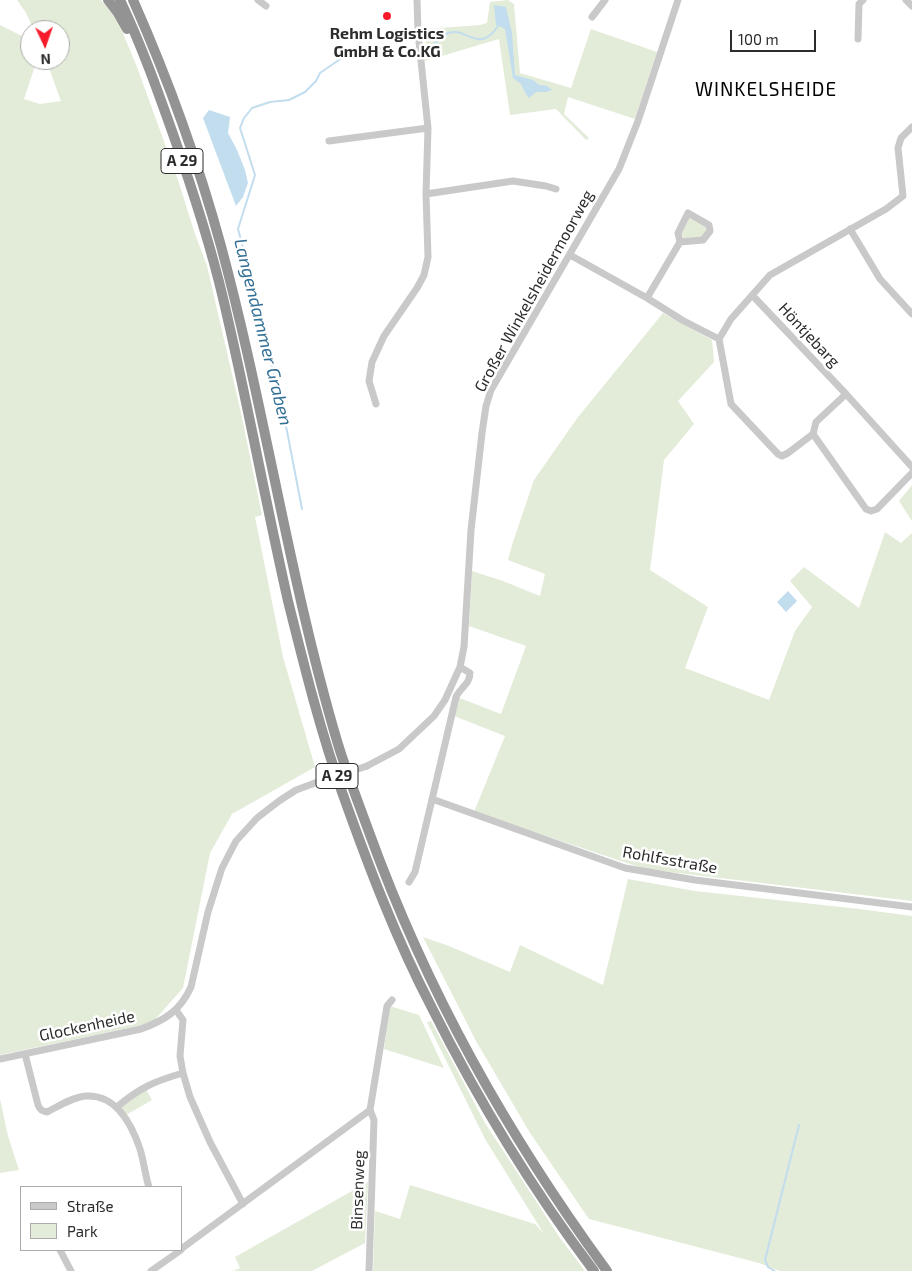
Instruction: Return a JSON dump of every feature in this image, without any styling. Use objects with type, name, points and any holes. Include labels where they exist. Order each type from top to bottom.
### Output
[{"type":"highway","points":[[108,0],[118,12],[126,27],[150,84],[157,90]]},
{"type":"highway","name":"A 29","points":[[120,0],[157,90],[191,187],[222,295],[288,600],[312,692],[327,747],[374,878],[430,1006],[465,1071],[502,1134],[567,1235],[594,1271]]},
{"type":"highway","name":"A 29","points":[[133,0],[170,89],[213,217],[244,341],[298,593],[315,659],[340,749],[382,868],[438,995],[477,1070],[542,1178],[607,1271]]},
{"type":"street","points":[[258,0],[266,6]]},
{"type":"street","points":[[376,404],[369,381],[372,362],[384,336],[424,275],[428,257],[426,194],[428,128],[416,0]]},
{"type":"street","points":[[592,17],[605,0]]},
{"type":"street","name":"Großer Winkelsheidermoorweg","points":[[176,1010],[191,987],[208,912],[222,868],[236,841],[257,818],[279,800],[296,790],[367,766],[399,749],[434,716],[445,700],[460,667],[464,647],[471,530],[487,402],[491,390],[619,169],[638,121],[678,0]]},
{"type":"street","points":[[858,39],[859,4],[863,0]]},
{"type":"street","points":[[906,0],[912,6]]},
{"type":"street","points":[[846,394],[816,422],[813,434],[788,454],[782,456],[730,404],[719,339],[731,319],[770,274],[886,209],[903,196],[898,148],[901,138],[912,127]]},
{"type":"street","points":[[329,142],[428,128]]},
{"type":"street","points":[[426,194],[513,181],[556,189]]},
{"type":"street","points":[[647,298],[680,242],[678,232],[688,213],[709,225],[710,231],[703,240],[680,242]]},
{"type":"street","points":[[850,229],[880,279],[912,314]]},
{"type":"street","points":[[570,255],[682,320],[719,339]]},
{"type":"street","name":"Höntjebarg","points":[[752,295],[912,467]]},
{"type":"street","points":[[813,434],[866,509],[871,511],[877,509],[912,473]]},
{"type":"street","name":"Großer Winkelsheidermoorweg","points":[[409,882],[415,872],[456,697],[470,678],[470,673],[460,667]]},
{"type":"street","name":"Rohlfsstraße","points":[[432,799],[625,868],[695,880],[912,906]]},
{"type":"street","points":[[182,1247],[370,1110],[387,1006],[392,1000]]},
{"type":"street","points":[[176,1010],[183,1020],[180,1056],[190,1097],[210,1142],[243,1204]]},
{"type":"street","name":"Glockenheide","points":[[0,1060],[141,1029],[159,1023],[176,1010]]},
{"type":"street","points":[[25,1054],[38,1105],[43,1111],[47,1112],[73,1099],[86,1096],[102,1098],[117,1107],[130,1127],[140,1148],[149,1186]]},
{"type":"street","points":[[117,1107],[133,1094],[156,1081],[183,1073]]},
{"type":"street","name":"Binsenweg","points":[[369,1271],[374,1120],[370,1110]]},
{"type":"street","points":[[61,1251],[71,1271]]},
{"type":"street","points":[[151,1271],[177,1251]]},
{"type":"green space","points":[[17,0],[101,0],[114,16],[137,67],[207,266],[262,515],[255,517],[283,657],[315,767],[232,814],[210,853],[183,988],[152,1023],[0,1055],[0,25],[20,35],[20,70],[34,70],[24,99],[40,104],[61,101],[50,70],[70,70],[70,20],[29,20]]},
{"type":"green space","points":[[508,0],[514,4],[520,73],[571,88],[591,29],[657,52],[635,119],[568,97],[564,114],[589,138],[586,140],[556,109],[510,115],[499,39],[425,61],[426,29],[487,23],[490,2]]},
{"type":"green space","points":[[691,217],[708,229],[702,237],[681,239],[683,237],[681,231],[688,218]]},
{"type":"green space","points":[[663,313],[712,340],[714,362],[678,401],[694,424],[664,460],[650,570],[708,607],[685,668],[769,700],[795,631],[812,607],[790,581],[804,567],[859,608],[885,532],[901,543],[912,533],[912,901],[645,869],[474,812],[505,736],[454,716],[457,697],[501,714],[526,646],[469,626],[472,571],[540,596],[545,574],[508,560],[534,480],[578,417]]},
{"type":"green space","points":[[912,485],[912,521],[899,501]]},
{"type":"green space","points":[[628,879],[695,891],[912,916],[912,1271],[780,1271],[759,1263],[589,1219],[530,1133],[476,1041],[423,937],[510,972],[520,945],[603,985]]},
{"type":"green space","points":[[390,1006],[419,1015],[444,1068],[384,1049]]},
{"type":"green space","points":[[431,1021],[485,1123],[560,1238],[585,1271],[373,1271],[375,1211],[400,1219],[410,1185],[535,1224],[544,1234],[485,1139],[427,1022]]},
{"type":"green space","points":[[146,1089],[152,1100],[126,1115],[122,1106]]},
{"type":"green space","points":[[0,1099],[8,1136],[19,1170],[0,1173]]},
{"type":"green space","points":[[368,1182],[365,1243],[312,1271],[233,1271],[240,1268],[235,1257]]},
{"type":"water","points":[[494,5],[506,7],[512,33],[515,75],[533,80],[539,85],[547,86],[552,90],[536,92],[529,98],[521,84],[513,78],[505,29],[496,25]]},
{"type":"water","points":[[209,110],[230,117],[228,133],[245,170],[248,183],[243,197],[236,206],[203,118]]},
{"type":"water","points":[[788,591],[797,601],[786,612],[777,602]]},
{"type":"waterway","name":"Langendammer Graben","points":[[430,49],[448,33],[461,33],[479,39],[491,34],[498,26]]},
{"type":"waterway","name":"Langendammer Graben","points":[[302,509],[287,431],[253,284],[238,229],[255,175],[240,128],[244,118],[252,108],[270,102],[289,100],[305,92],[316,81],[320,73],[349,53],[366,47],[393,50],[404,57],[415,56]]},
{"type":"waterway","points":[[775,1271],[768,1267],[765,1260],[799,1125]]},
{"type":"place","name":"Rehm Logistics GmbH & Co.KG","points":[[387,16]]},
{"type":"district","name":"WINKELSHEIDE","points":[[766,90]]}]
